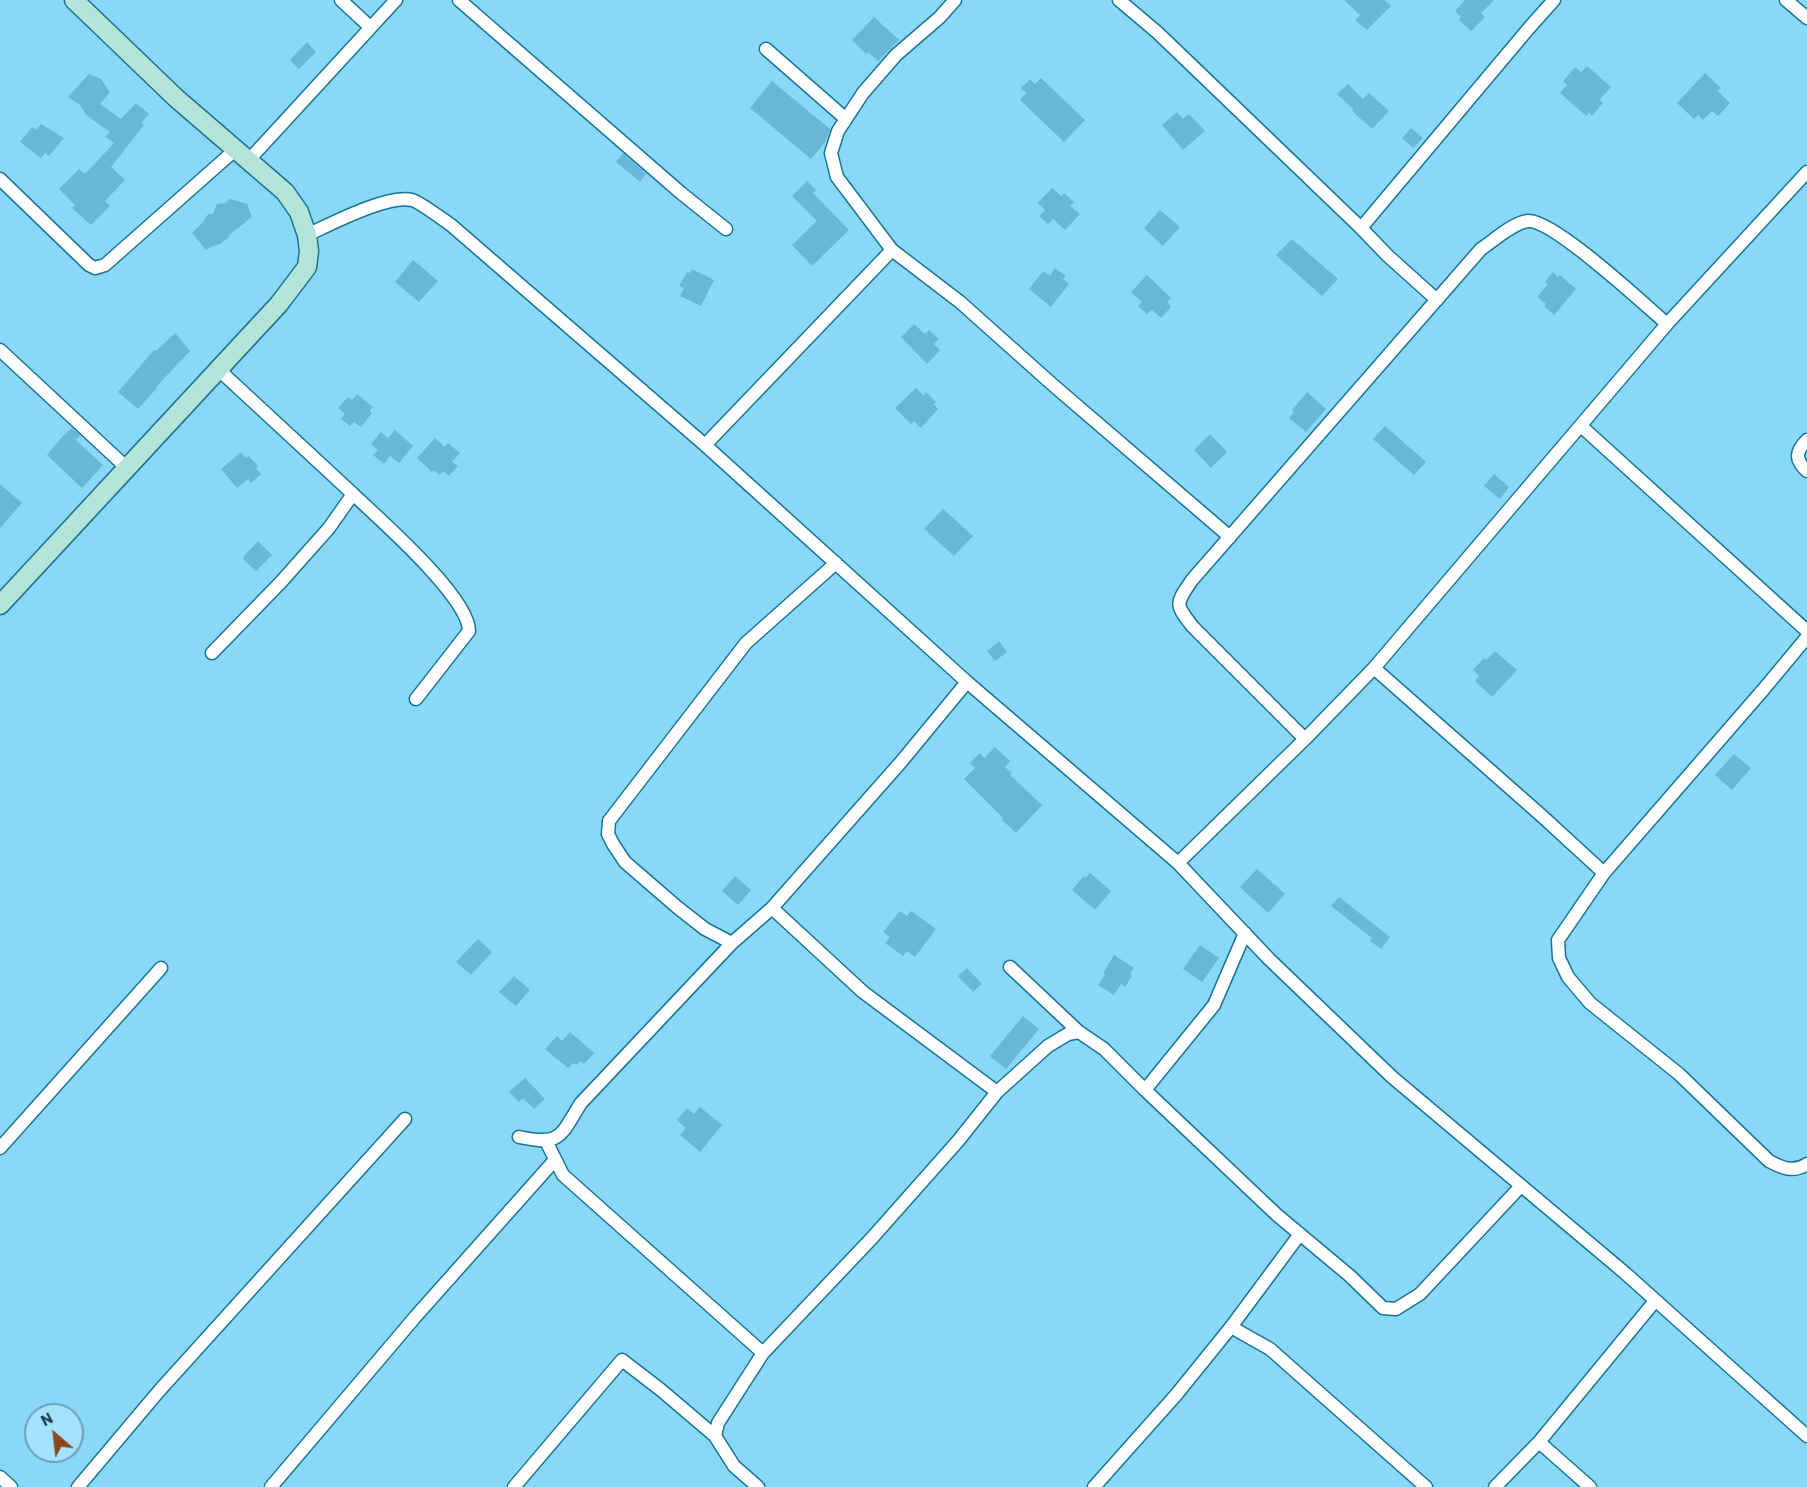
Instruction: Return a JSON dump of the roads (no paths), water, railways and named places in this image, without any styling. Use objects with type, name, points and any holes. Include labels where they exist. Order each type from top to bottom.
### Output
[{"type":"street","points":[[0,605],[279,304],[307,267],[309,251],[307,235],[299,212],[285,192],[176,98],[74,0]]},
{"type":"street","points":[[341,0],[370,27]]},
{"type":"street","points":[[0,179],[89,265],[95,268],[105,265],[242,156],[396,0]]},
{"type":"street","points":[[459,0],[681,193],[726,229]]},
{"type":"street","points":[[956,0],[896,55],[863,93],[838,131],[831,153],[837,177],[892,250],[960,302],[1230,537]]},
{"type":"street","points":[[1119,0],[1158,33],[1388,256],[1437,300]]},
{"type":"street","points":[[1361,228],[1554,0]]},
{"type":"street","points":[[1786,0],[1807,18]]},
{"type":"street","points":[[766,49],[846,119]]},
{"type":"street","points":[[1178,863],[1374,668],[1667,324],[1807,172]]},
{"type":"street","points":[[307,235],[368,207],[390,201],[412,200],[451,225],[705,445],[967,682],[1178,863],[1269,958],[1392,1077],[1521,1185],[1807,1436]]},
{"type":"street","points":[[1305,739],[1193,627],[1179,609],[1179,600],[1192,580],[1481,249],[1514,226],[1528,221],[1540,223],[1587,254],[1667,324]]},
{"type":"street","points":[[705,445],[892,250]]},
{"type":"street","points":[[0,350],[127,468]]},
{"type":"street","points":[[218,369],[432,569],[469,623],[469,631],[416,699]]},
{"type":"street","points":[[1581,426],[1807,632]]},
{"type":"street","points":[[1807,440],[1800,447],[1798,456],[1799,464],[1807,471]]},
{"type":"street","points":[[212,652],[281,582],[329,528],[352,494]]},
{"type":"street","points":[[732,943],[705,929],[677,908],[626,862],[608,834],[609,821],[746,643],[836,563]]},
{"type":"street","points":[[1807,637],[1604,873],[1558,940],[1559,958],[1568,977],[1590,1002],[1679,1074],[1769,1161],[1786,1169],[1800,1168],[1807,1164]]},
{"type":"street","points":[[1374,668],[1604,873]]},
{"type":"street","points":[[519,1137],[546,1141],[566,1130],[581,1103],[732,943],[772,908],[901,762],[967,682]]},
{"type":"street","points":[[772,908],[863,992],[997,1092]]},
{"type":"street","points":[[1145,1090],[1214,1005],[1245,933]]},
{"type":"street","points":[[1010,966],[1079,1032],[1104,1049],[1277,1215],[1350,1276],[1383,1308],[1396,1309],[1420,1294],[1521,1185]]},
{"type":"street","points":[[0,1148],[161,968]]},
{"type":"street","points":[[715,1436],[718,1423],[763,1353],[872,1238],[958,1142],[997,1092],[1048,1046],[1068,1034],[1079,1032]]},
{"type":"street","points":[[78,1487],[159,1391],[405,1119]]},
{"type":"street","points":[[546,1141],[562,1175],[763,1353]]},
{"type":"street","points":[[271,1487],[416,1316],[555,1161]]},
{"type":"street","points":[[1094,1487],[1176,1395],[1231,1327],[1300,1234]]},
{"type":"street","points":[[1495,1487],[1539,1442],[1655,1301]]},
{"type":"street","points":[[1231,1327],[1270,1349],[1426,1487]]},
{"type":"street","points":[[514,1487],[622,1360],[715,1436],[734,1466],[758,1487]]},
{"type":"street","points":[[1539,1442],[1590,1487]]},
{"type":"street","points":[[0,1477],[11,1487]]}]
